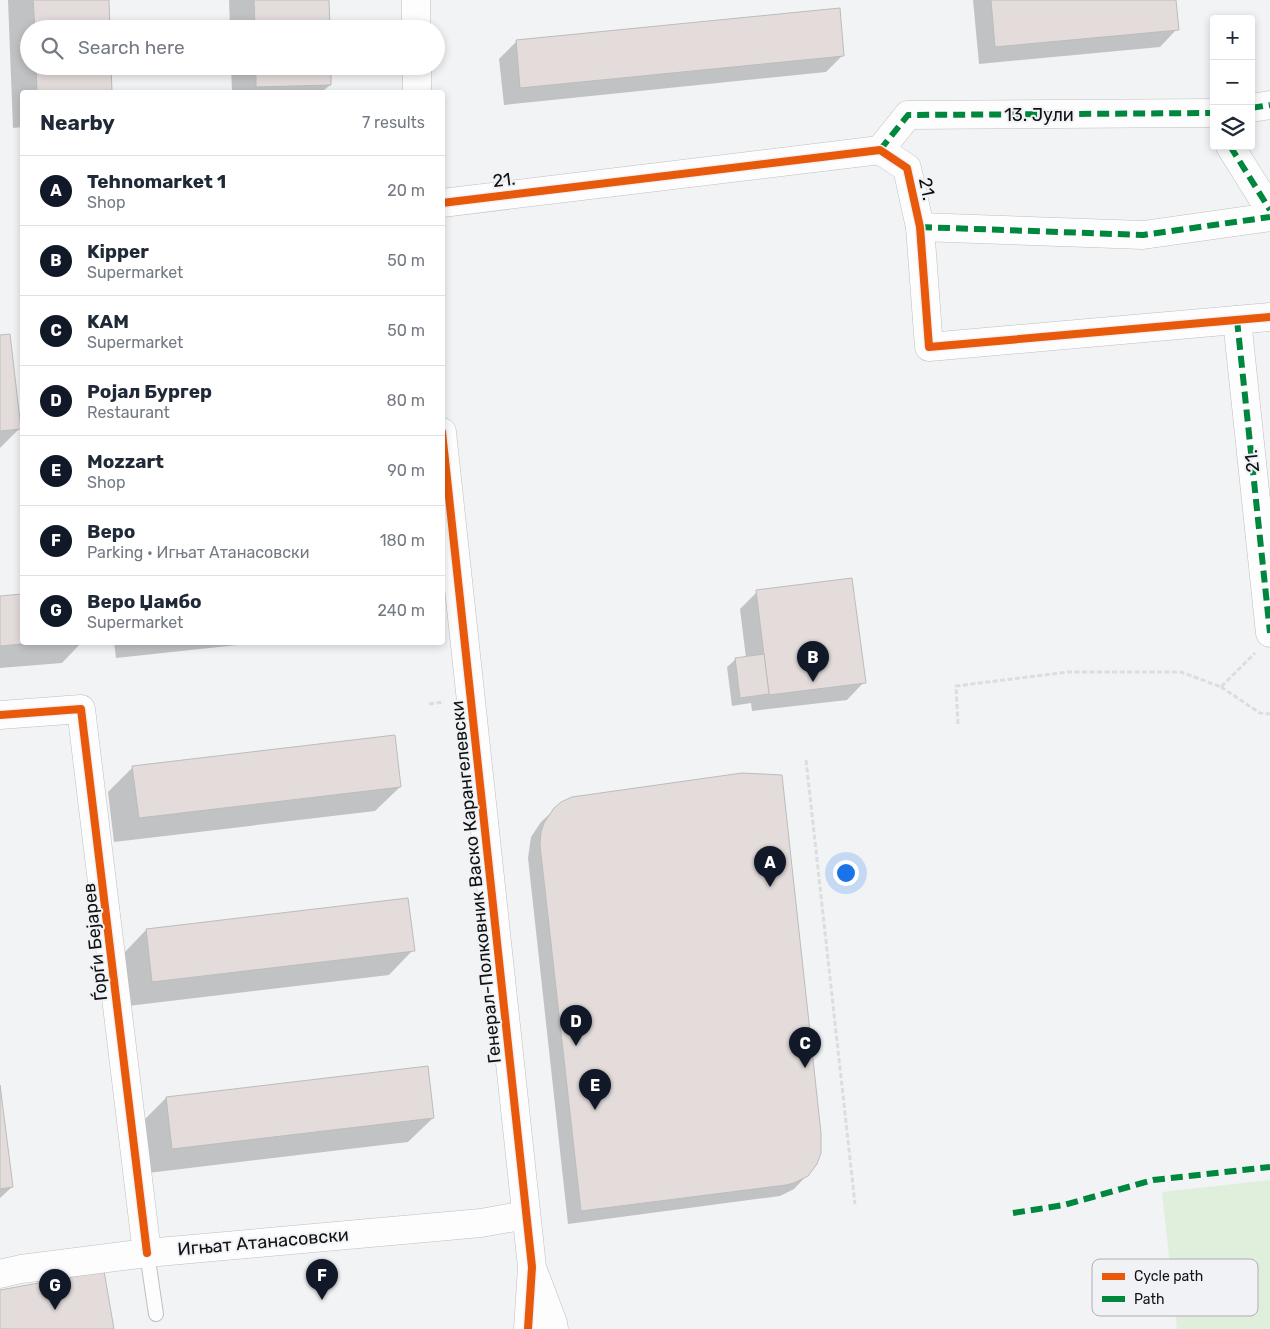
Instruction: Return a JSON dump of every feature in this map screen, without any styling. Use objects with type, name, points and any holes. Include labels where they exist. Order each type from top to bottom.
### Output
[{"type":"street","points":[[416,0],[416,20]]},
{"type":"street","points":[[417,75],[417,90]]},
{"type":"street","points":[[1255,107],[1270,105]]},
{"type":"street","name":"13. Јули","points":[[880,150],[908,115],[1210,116]]},
{"type":"street","name":"21.","points":[[445,203],[880,150],[907,168],[920,227],[928,347],[1270,317]]},
{"type":"street","points":[[1232,150],[1270,210]]},
{"type":"street","name":"21.","points":[[920,227],[1143,235],[1270,217]]},
{"type":"street","name":"21.","points":[[1237,320],[1263,642]]},
{"type":"street","name":"Генерал-Полковник Васко Карангелевски","points":[[445,460],[532,1267],[528,1329]]},
{"type":"street","name":"Ѓорѓи Бејарев","points":[[0,715],[81,708],[147,1253]]},
{"type":"street","name":"Игњат Атанасовски","points":[[0,1274],[21,1269],[147,1253],[481,1223],[526,1214]]},
{"type":"street","name":"Генерал-Полковник Васко Карангелевски","points":[[532,1267],[554,1329]]},
{"type":"lane","points":[[147,1253],[156,1314]]},
{"type":"path","points":[[1221,687],[1263,642]]},
{"type":"path","points":[[958,724],[956,686],[1068,672],[1181,672],[1221,687],[1260,713],[1270,714]]},
{"type":"path","points":[[806,760],[855,1204]]},
{"type":"green space","points":[[1270,1180],[1270,1329],[1177,1329],[1176,1316],[1258,1316],[1258,1259],[1169,1259],[1162,1192]]},
{"type":"building","points":[[33,0],[109,0],[110,20],[34,20]]},
{"type":"building","points":[[254,0],[329,0],[330,20],[255,20]]},
{"type":"building","points":[[991,0],[1176,0],[1179,30],[995,47]]},
{"type":"building","points":[[840,8],[844,56],[520,88],[516,40]]},
{"type":"building","points":[[36,75],[111,75],[112,90],[37,90]]},
{"type":"building","points":[[256,75],[331,75],[331,85],[256,87]]},
{"type":"building","points":[[10,334],[20,429],[0,431],[0,335]]},
{"type":"building","points":[[852,578],[866,683],[769,695],[756,590]]},
{"type":"building","points":[[20,594],[20,644],[0,646],[0,596]]},
{"type":"building","points":[[764,654],[769,694],[740,698],[735,658]]},
{"type":"building","points":[[395,735],[401,787],[139,818],[132,766]]},
{"type":"building","points":[[742,773],[782,775],[821,1133],[821,1153],[817,1164],[808,1176],[786,1185],[581,1211],[540,845],[544,823],[554,808],[572,797]]},
{"type":"building","points":[[408,898],[415,951],[152,982],[146,929]]},
{"type":"building","points":[[428,1066],[434,1118],[172,1149],[166,1097]]},
{"type":"building","points":[[0,1085],[13,1187],[0,1189]]},
{"type":"building","points":[[104,1271],[114,1329],[0,1329],[0,1290]]},
{"type":"marked path","points":[[1255,107],[1270,105]]},
{"type":"marked path","points":[[880,150],[908,115],[1210,113]]},
{"type":"marked path","points":[[1232,150],[1270,210]]},
{"type":"marked path","points":[[920,227],[1143,235],[1270,217]]},
{"type":"marked path","points":[[1237,320],[1270,633]]},
{"type":"marked path","points":[[1013,1213],[1064,1205],[1153,1180],[1270,1167]]},
{"type":"cycle path","points":[[445,203],[880,150],[907,168],[920,227],[929,347],[1270,317]]},
{"type":"cycle path","points":[[445,460],[532,1267],[528,1329]]},
{"type":"cycle path","points":[[0,715],[81,709],[147,1253]]},
{"type":"place","name":"Kipper","points":[[813,682]]},
{"type":"place","name":"Tehnomarket 1","points":[[770,887]]},
{"type":"place","name":"Ројал Бургер","points":[[576,1046]]},
{"type":"place","name":"KAM","points":[[805,1068]]},
{"type":"place","name":"Mozzart","points":[[595,1110]]},
{"type":"place","name":"Веро","points":[[322,1300]]},
{"type":"place","name":"Веро Џамбо","points":[[55,1310]]}]
